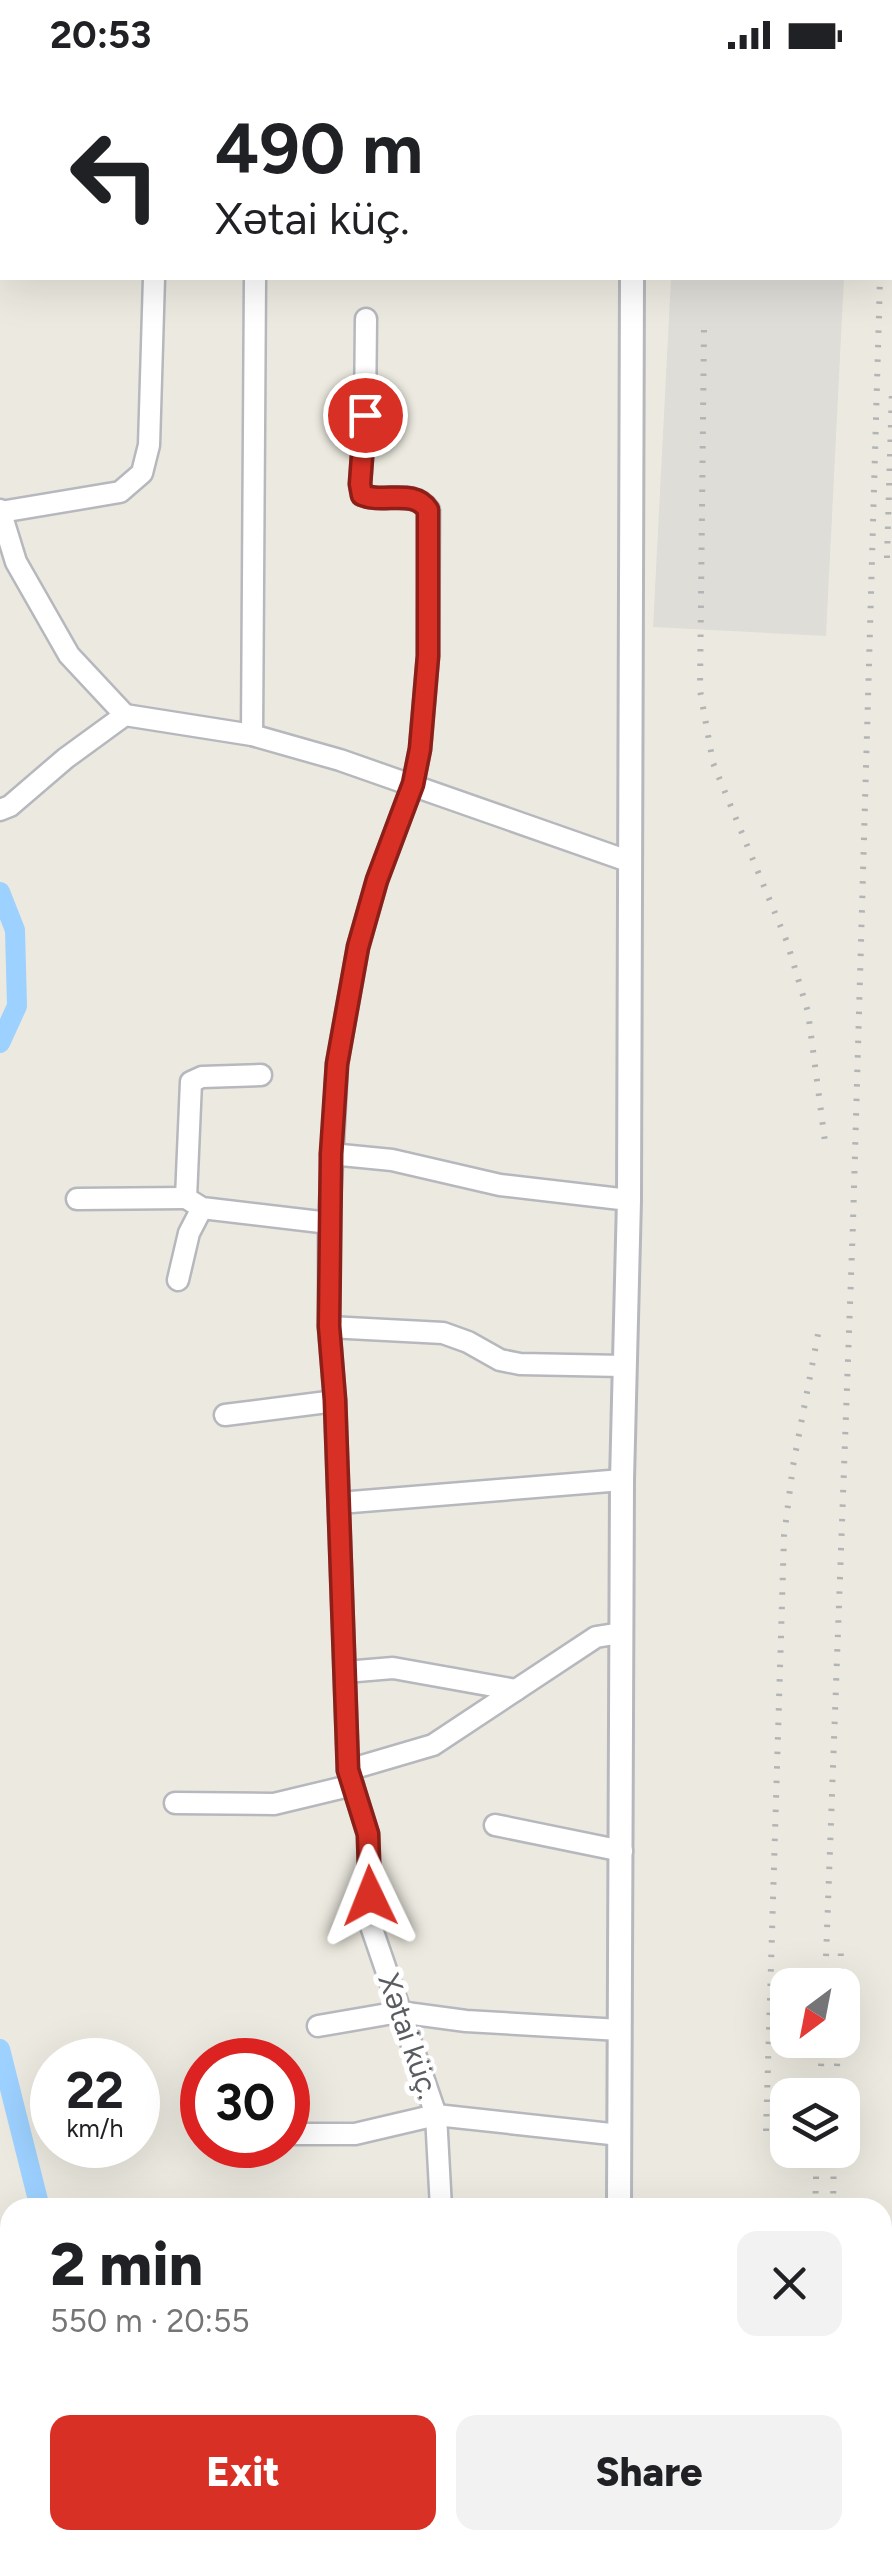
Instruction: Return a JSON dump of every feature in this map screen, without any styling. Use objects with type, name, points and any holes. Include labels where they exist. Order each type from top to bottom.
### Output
[{"type":"street","points":[[154,280],[150,445],[142,473],[120,492],[0,511],[16,562],[69,654],[124,715],[252,736],[413,784],[628,861]]},
{"type":"street","points":[[252,736],[256,280]]},
{"type":"street","points":[[619,2198],[623,1366],[629,1200],[632,280]]},
{"type":"street","name":"Xətai küç.","points":[[366,320],[362,495],[372,499],[413,498],[423,502],[428,510],[428,656],[413,784],[377,880],[358,947],[337,1064],[331,1154],[329,1326],[351,1778],[368,1834],[371,1926],[436,2114],[440,2198]]},
{"type":"street","points":[[5,808],[124,715]]},
{"type":"street","points":[[178,1280],[194,1203],[191,1082],[261,1075]]},
{"type":"street","points":[[331,1154],[392,1160],[500,1185],[629,1200]]},
{"type":"street","points":[[76,1200],[194,1203],[329,1224]]},
{"type":"street","points":[[329,1326],[443,1333],[500,1360],[520,1364],[623,1366]]},
{"type":"street","points":[[225,1415],[335,1400]]},
{"type":"street","points":[[338,1502],[622,1480]]},
{"type":"street","points":[[175,1803],[274,1804],[351,1778],[433,1745],[596,1637],[622,1633]]},
{"type":"street","points":[[345,1672],[392,1668],[516,1690]]},
{"type":"street","points":[[496,1825],[622,1850]]},
{"type":"street","points":[[318,2026],[399,2012],[466,2021],[620,2030]]},
{"type":"street","points":[[310,2134],[355,2134],[436,2114],[620,2135]]},
{"type":"shaded area","points":[[671,280],[844,280],[826,636],[653,627]]},
{"type":"waterway","points":[[0,892],[15,930],[17,1006],[0,1043]]},
{"type":"waterway","points":[[0,2049],[37,2198]]},
{"type":"railway","points":[[826,1968],[853,1223],[880,280]]},
{"type":"railway","points":[[704,330],[700,690],[713,763],[787,942],[808,1012],[825,1142]]},
{"type":"railway","points":[[887,558],[892,388]]},
{"type":"railway","points":[[766,2131],[784,1536],[819,1329]]},
{"type":"railway","points":[[840,1968],[841,1947]]},
{"type":"railway","points":[[821,2058],[821,2078]]},
{"type":"railway","points":[[837,2058],[837,2078]]},
{"type":"railway","points":[[815,2198],[816,2168]]},
{"type":"railway","points":[[833,2198],[834,2168]]},
{"type":"route","points":[[365,415],[362,495],[372,499],[413,498],[423,502],[428,510],[428,656],[420,749],[413,784],[377,880],[358,947],[337,1064],[331,1154],[329,1326],[348,1770],[368,1834],[370,1896]]}]
